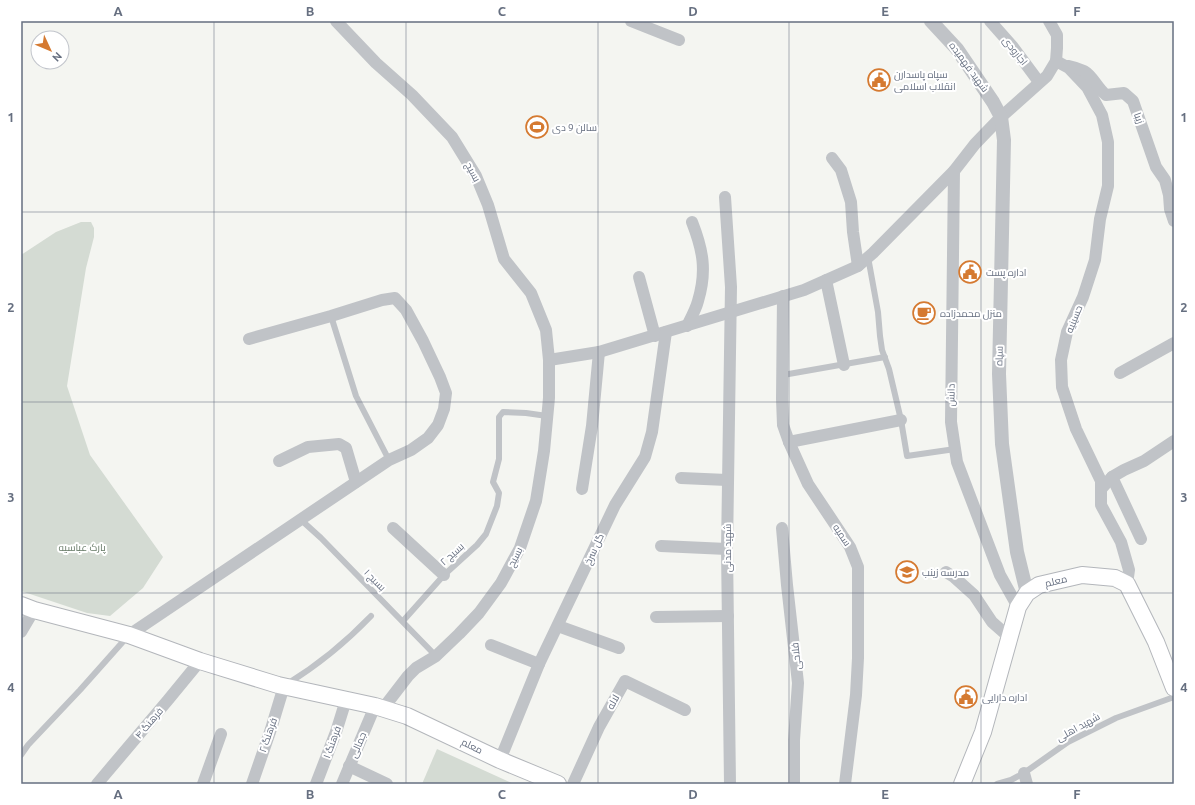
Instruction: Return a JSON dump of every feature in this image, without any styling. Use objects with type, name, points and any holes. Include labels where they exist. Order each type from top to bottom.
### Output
[{"type":"main road","name":"معلم","points":[[962,784],[983,732],[1018,607],[1027,593],[1039,585],[1082,575],[1115,578],[1128,584]]},
{"type":"main road","points":[[1128,584],[1156,642],[1174,688]]},
{"type":"main road","name":"معلم","points":[[27,607],[129,635],[200,660],[284,686],[380,708],[407,716],[431,726],[500,760],[558,784]]},
{"type":"street","name":"بسیج","points":[[336,21],[376,63],[412,95],[452,137],[476,176],[488,205],[504,259],[531,293],[546,330],[549,360]]},
{"type":"street","points":[[631,21],[679,40]]},
{"type":"street","name":"شهید فهمیده","points":[[931,21],[957,49],[993,102],[1001,117]]},
{"type":"street","name":"اجارودی","points":[[990,21],[1013,47],[1039,82]]},
{"type":"street","points":[[549,360],[599,352],[661,334],[804,290],[858,266],[954,171],[975,144],[1001,117],[1047,76],[1056,61],[1057,48],[1057,35],[1049,21]]},
{"type":"street","name":"زیبا","points":[[1056,61],[1085,72],[1100,91],[1106,95],[1124,93],[1133,101],[1156,167],[1165,180],[1174,222]]},
{"type":"street","name":"حسینیه","points":[[1056,61],[1069,68],[1087,87],[1102,115],[1108,142],[1108,186],[1100,219],[1095,260],[1068,332],[1060,360],[1062,387],[1076,429],[1101,481],[1101,505],[1121,542],[1129,570],[1128,584]]},
{"type":"street","name":"سپاه","points":[[1001,117],[1004,140],[999,374],[1002,444],[1017,552],[1027,593]]},
{"type":"street","points":[[832,158],[841,170],[851,202],[853,232],[858,266]]},
{"type":"street","name":"دانش","points":[[954,171],[951,422],[957,462],[1000,575],[1018,607]]},
{"type":"street","name":"شهید مدنی","points":[[725,197],[731,287],[727,480],[730,784]]},
{"type":"street","points":[[687,326],[698,302],[704,264],[701,244],[692,222]]},
{"type":"street","points":[[639,277],[661,334]]},
{"type":"street","points":[[826,280],[844,365]]},
{"type":"street","name":"سمیه","points":[[783,296],[783,426],[808,484],[850,547],[858,567],[858,658],[856,695],[845,784]]},
{"type":"street","points":[[129,635],[389,460],[411,450],[428,438],[438,425],[444,409],[446,393],[423,341],[406,310],[395,298],[382,300],[249,339]]},
{"type":"street","name":"گل سرخ","points":[[500,760],[539,664],[615,505],[645,457],[652,432],[661,334]]},
{"type":"street","points":[[1120,373],[1174,343]]},
{"type":"street","points":[[582,489],[592,426],[599,352]]},
{"type":"street","name":"بسیح","points":[[380,708],[388,702],[416,668],[436,656],[479,613],[501,583],[520,548],[536,501],[544,451],[549,398],[549,360]]},
{"type":"street","points":[[789,442],[901,420]]},
{"type":"street","points":[[1102,488],[1112,477],[1144,461],[1174,441]]},
{"type":"street","points":[[278,461],[308,447],[338,444],[346,448],[356,482]]},
{"type":"street","points":[[1112,477],[1141,539]]},
{"type":"street","points":[[681,478],[727,480]]},
{"type":"street","points":[[393,528],[444,575]]},
{"type":"street","name":"فلاحی","points":[[782,528],[798,683],[794,740],[794,784]]},
{"type":"street","points":[[661,546],[727,549]]},
{"type":"street","points":[[946,572],[954,577],[974,595],[992,622],[1009,637]]},
{"type":"street","points":[[21,632],[27,607]]},
{"type":"street","points":[[656,617],[728,616]]},
{"type":"street","points":[[558,626],[619,648]]},
{"type":"street","points":[[490,645],[539,664]]},
{"type":"street","name":"فرهنگ ۴","points":[[97,784],[200,660]]},
{"type":"street","name":"لاله","points":[[573,784],[599,727],[625,680],[685,710]]},
{"type":"street","name":"فرهنگ ۲","points":[[252,784],[272,729],[284,686]]},
{"type":"street","name":"فرهنگ ۱","points":[[316,784],[336,732],[346,700]]},
{"type":"street","name":"جمالی","points":[[342,784],[349,766],[380,708]]},
{"type":"street","points":[[203,784],[221,734]]},
{"type":"street","points":[[349,766],[387,784]]},
{"type":"lane","points":[[868,257],[878,312],[880,336],[901,420],[907,456],[955,449]]},
{"type":"lane","points":[[331,316],[356,396],[389,460]]},
{"type":"lane","points":[[783,375],[885,357]]},
{"type":"lane","name":"بسیج ۲","points":[[403,621],[444,575],[477,545],[486,534],[497,506],[499,493],[493,482],[499,459],[499,417],[503,412],[547,416]]},
{"type":"lane","name":"بسیج ۱","points":[[300,519],[321,538],[436,656]]},
{"type":"lane","points":[[284,686],[310,670],[357,630],[371,616]]},
{"type":"lane","points":[[21,755],[28,745],[129,635]]},
{"type":"lane","name":"شهید اهلی","points":[[997,784],[1011,780],[1025,779],[1068,742],[1116,718],[1174,697]]},
{"type":"green space","name":"پارک عباسیه","points":[[81,222],[91,222],[94,228],[94,237],[86,268],[67,386],[90,455],[163,557],[143,588],[110,616],[87,613],[21,591],[21,255],[56,232]]},
{"type":"green space","points":[[437,749],[514,784],[422,784]]},
{"type":"place","name":"سپاه پاسدارن انقلاب اسلامی","points":[[879,80]]},
{"type":"place","name":"سالن 9 دی","points":[[537,127]]},
{"type":"place","name":"اداره پست","points":[[970,272]]},
{"type":"place","name":"منزل محمدزاده","points":[[924,313]]},
{"type":"place","name":"مدرسه زینب","points":[[907,572]]},
{"type":"place","name":"اداره دارایی","points":[[966,697]]}]
